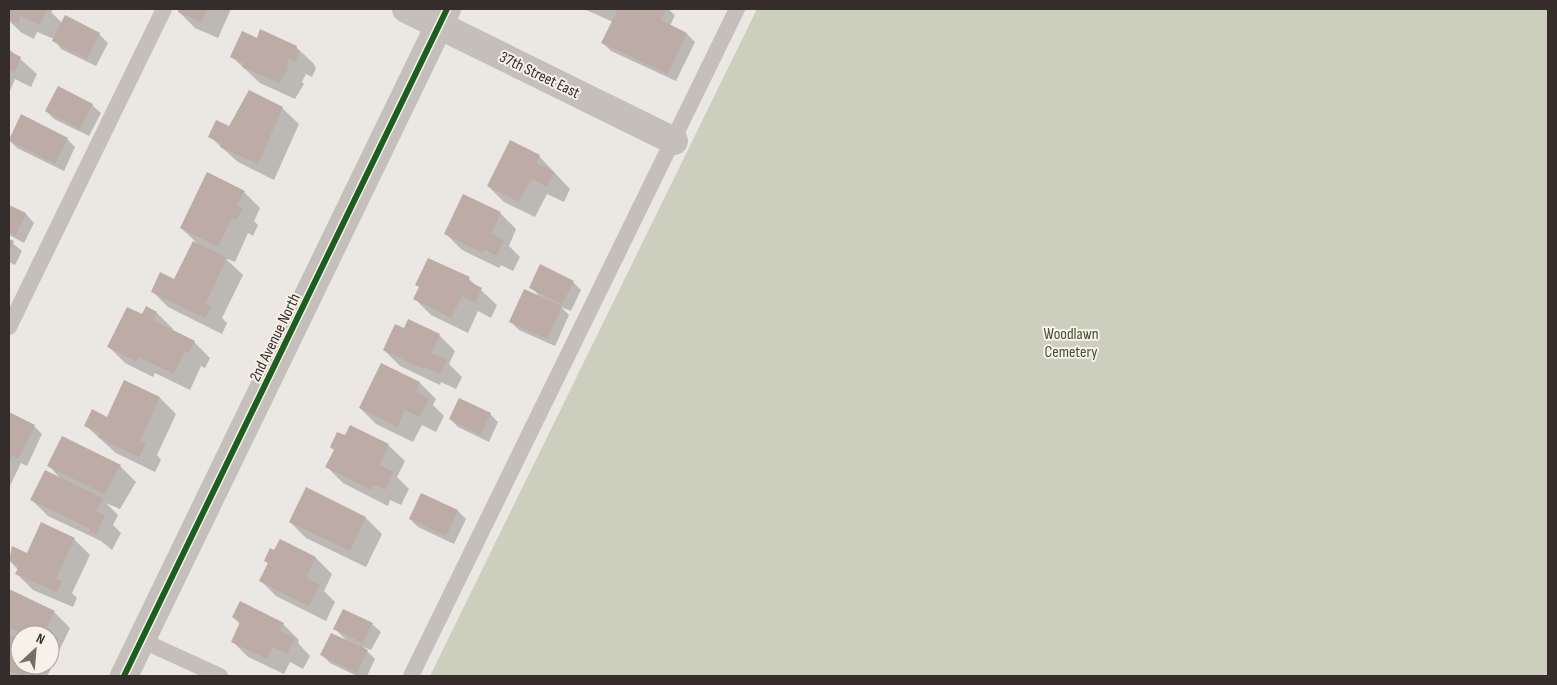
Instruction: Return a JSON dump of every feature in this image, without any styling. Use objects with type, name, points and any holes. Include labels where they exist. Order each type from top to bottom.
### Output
[{"type":"street","name":"37th Street East","points":[[406,9],[443,17],[674,141]]},
{"type":"street","name":"2nd Avenue North","points":[[124,676],[443,17]]},
{"type":"lane","points":[[9,328],[164,9]]},
{"type":"lane","points":[[411,676],[737,9]]},
{"type":"lane","points":[[141,640],[220,676]]},
{"type":"green space","name":"Woodlawn Cemetery","points":[[757,9],[1548,9],[1548,676],[430,676]]},
{"type":"building","points":[[9,9],[47,9],[40,25],[21,16],[18,24],[9,19]]},
{"type":"building","points":[[179,9],[208,9],[201,23],[178,12]]},
{"type":"building","points":[[618,9],[666,9],[661,20],[687,33],[668,74],[601,43]]},
{"type":"building","points":[[65,15],[100,33],[87,59],[52,41]]},
{"type":"building","points":[[260,29],[297,46],[296,49],[300,51],[295,62],[289,59],[287,66],[289,67],[279,83],[242,67],[244,64],[230,57],[242,31],[257,38]]},
{"type":"building","points":[[9,51],[21,57],[15,72],[9,69]]},
{"type":"building","points":[[58,86],[93,104],[80,129],[45,111]]},
{"type":"building","points":[[249,90],[283,107],[258,164],[220,147],[221,143],[208,137],[216,120],[229,126]]},
{"type":"building","points":[[21,114],[68,138],[55,164],[9,140]]},
{"type":"building","points":[[510,140],[540,155],[536,163],[554,172],[547,187],[531,179],[519,202],[487,186]]},
{"type":"building","points":[[207,172],[245,191],[237,206],[243,208],[237,220],[232,218],[218,247],[180,228]]},
{"type":"building","points":[[463,194],[501,212],[491,233],[504,240],[497,256],[484,249],[483,253],[444,234]]},
{"type":"building","points":[[9,205],[26,213],[16,236],[9,232]]},
{"type":"building","points":[[9,239],[14,241],[9,253]]},
{"type":"building","points":[[193,241],[227,258],[206,303],[212,306],[205,318],[151,292],[160,272],[174,279]]},
{"type":"building","points":[[428,258],[470,277],[468,281],[482,288],[475,303],[462,296],[451,318],[413,299],[419,287],[415,285]]},
{"type":"building","points":[[540,264],[574,281],[562,304],[529,288]]},
{"type":"building","points":[[524,289],[562,306],[547,339],[509,322]]},
{"type":"building","points":[[146,306],[157,312],[153,320],[195,341],[189,353],[185,351],[174,374],[139,357],[137,362],[107,347],[127,307],[142,314]]},
{"type":"building","points":[[408,319],[440,334],[431,353],[447,360],[440,374],[425,367],[423,369],[383,350],[395,324],[404,328]]},
{"type":"building","points":[[381,363],[420,382],[416,392],[429,399],[420,417],[405,410],[397,427],[359,408]]},
{"type":"building","points":[[124,380],[160,397],[140,440],[146,443],[139,457],[98,437],[100,433],[84,426],[92,409],[107,417]]},
{"type":"building","points":[[459,398],[491,413],[481,435],[449,419]]},
{"type":"building","points":[[9,412],[35,425],[18,459],[13,456],[9,464]]},
{"type":"building","points":[[350,425],[389,444],[379,465],[394,472],[385,490],[374,485],[371,490],[325,467],[334,450],[330,447],[337,432],[345,435]]},
{"type":"building","points":[[62,436],[121,465],[104,494],[47,466]]},
{"type":"building","points":[[45,470],[103,498],[96,511],[105,515],[96,535],[89,532],[91,529],[30,500]]},
{"type":"building","points":[[306,487],[366,517],[350,551],[289,522]]},
{"type":"building","points":[[421,493],[458,510],[446,536],[409,519]]},
{"type":"building","points":[[41,522],[75,538],[56,579],[62,581],[57,592],[15,574],[19,566],[9,561],[12,546],[27,553]]},
{"type":"building","points":[[280,539],[316,557],[306,578],[320,585],[309,606],[259,581],[268,563],[264,561],[270,548],[274,550]]},
{"type":"building","points":[[9,589],[55,611],[48,625],[10,625],[9,627]]},
{"type":"building","points":[[240,601],[284,623],[280,631],[295,638],[287,654],[273,647],[267,659],[231,642],[240,622],[232,617]]},
{"type":"building","points":[[343,609],[373,623],[363,643],[333,629]]},
{"type":"building","points":[[331,633],[368,650],[357,673],[320,655]]},
{"type":"building","points":[[9,634],[10,671],[9,671]]},
{"type":"cycle path","points":[[124,676],[447,9]]}]
